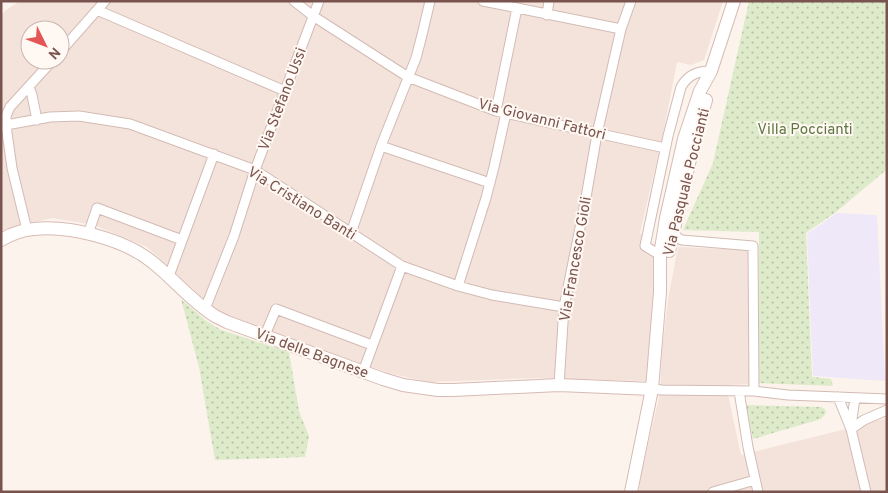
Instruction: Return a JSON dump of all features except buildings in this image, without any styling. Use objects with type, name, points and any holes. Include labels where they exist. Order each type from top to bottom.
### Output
[{"type":"main road","name":"Via Pasquale Poccianti","points":[[660,292],[673,233],[684,139],[700,91],[711,71],[734,1]]},
{"type":"main road","name":"Via Pasquale Poccianti","points":[[631,492],[652,389],[660,292],[660,255],[665,224],[676,201]]},
{"type":"main road","name":"Via delle Bagnese","points":[[1,240],[12,234],[27,230],[52,228],[102,237],[130,248],[150,260],[206,309],[227,322],[362,372],[403,385],[438,390],[559,385],[652,389]]},
{"type":"street","points":[[70,41],[105,1]]},
{"type":"street","name":"Via Giovanni Fattori","points":[[294,1],[313,16],[408,77],[496,111],[665,148]]},
{"type":"street","name":"Via Stefano Ussi","points":[[206,309],[234,236],[255,170],[319,1]]},
{"type":"street","points":[[351,233],[381,146],[416,58],[430,1]]},
{"type":"street","points":[[483,1],[620,29]]},
{"type":"street","points":[[547,14],[550,1]]},
{"type":"street","name":"Via Francesco Gioli","points":[[559,385],[564,308],[597,134],[620,29],[631,1]]},
{"type":"street","points":[[496,111],[516,8]]},
{"type":"street","points":[[97,10],[284,91]]},
{"type":"street","points":[[27,230],[4,126],[10,107],[44,70]]},
{"type":"street","points":[[660,255],[645,246],[665,148],[682,84],[697,72],[711,71]]},
{"type":"street","points":[[29,86],[37,120]]},
{"type":"street","points":[[458,286],[490,183],[506,113]]},
{"type":"street","name":"Via Cristiano Banti","points":[[4,126],[50,117],[79,116],[130,124],[255,170],[402,266],[458,286],[492,295],[564,308]]},
{"type":"street","points":[[381,146],[490,183]]},
{"type":"street","points":[[169,276],[214,154]]},
{"type":"street","points":[[656,199],[676,201]]},
{"type":"street","points":[[88,234],[97,208],[182,240]]},
{"type":"street","points":[[673,233],[682,240],[753,246],[754,391]]},
{"type":"street","points":[[362,372],[402,266]]},
{"type":"street","points":[[265,335],[276,309],[372,345]]},
{"type":"street","points":[[652,389],[754,391],[788,395],[887,399]]},
{"type":"street","points":[[739,391],[758,492]]},
{"type":"street","points":[[838,397],[851,429],[866,492]]},
{"type":"street","points":[[851,429],[854,398]]},
{"type":"street","points":[[851,429],[864,420],[887,410]]},
{"type":"street","points":[[713,492],[755,480]]},
{"type":"shaded area","points":[[20,1],[723,1],[704,60],[691,65],[677,62],[663,134],[640,233],[659,248],[646,381],[537,378],[429,382],[388,373],[237,320],[217,311],[147,247],[94,225],[52,218],[1,231],[1,16],[6,10]]},
{"type":"shaded area","points":[[837,213],[877,215],[885,381],[813,376],[807,234]]},
{"type":"shaded area","points":[[678,247],[752,250],[753,384],[726,385],[741,455],[887,418],[887,492],[639,492],[640,479],[660,393],[662,350],[668,300]]},
{"type":"green space","name":"Villa Poccianti","points":[[749,1],[887,1],[887,163],[885,171],[836,212],[806,233],[812,377],[831,379],[833,386],[758,383],[759,232],[683,230],[713,163]]},
{"type":"green space","points":[[181,299],[205,320],[221,330],[289,352],[299,411],[309,436],[305,457],[215,460],[199,367]]},
{"type":"green space","points":[[746,405],[821,407],[825,409],[826,413],[821,419],[753,439]]}]
